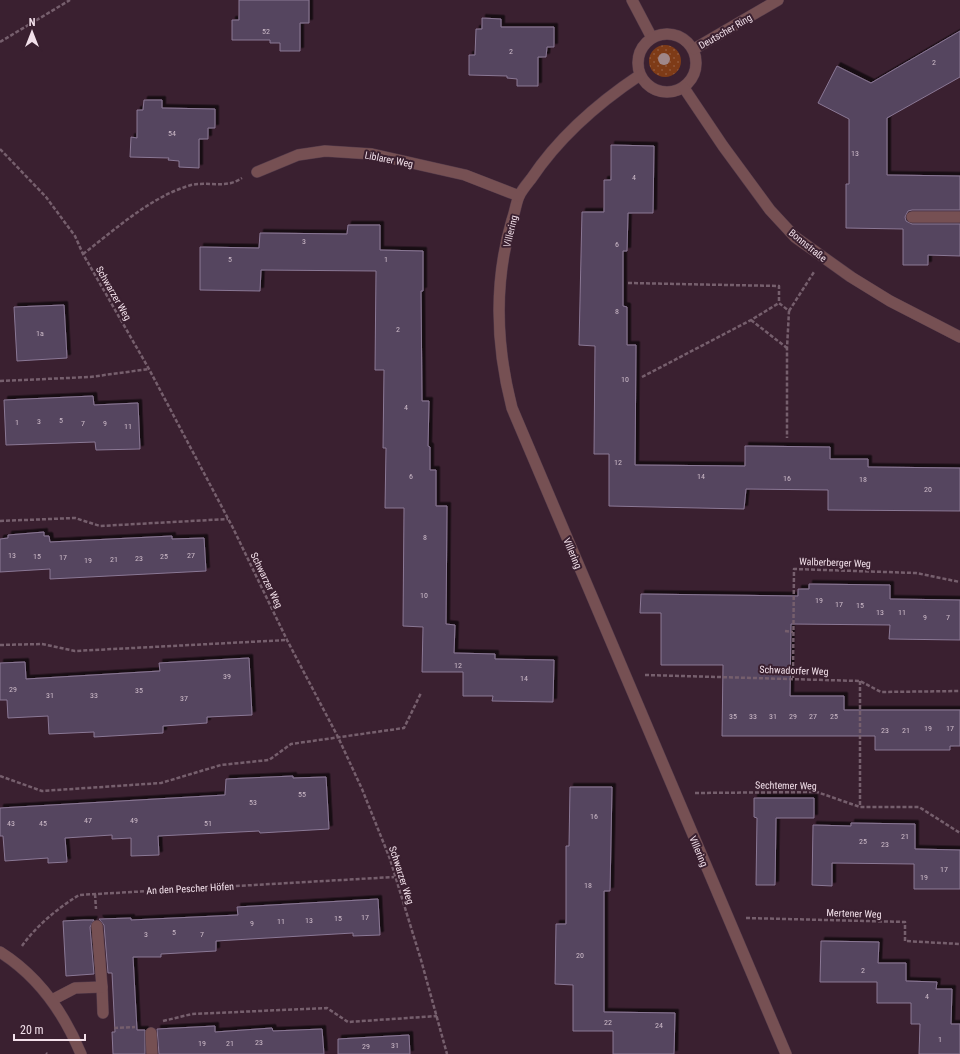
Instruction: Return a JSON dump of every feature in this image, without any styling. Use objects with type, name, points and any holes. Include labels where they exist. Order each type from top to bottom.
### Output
[{"type":"street","points":[[632,0],[652,38]]},
{"type":"street","name":"Deutscher Ring","points":[[694,49],[778,0]]},
{"type":"street","points":[[662,34],[674,34],[684,39],[694,49],[697,60],[695,73],[691,81],[684,88],[673,92],[660,92],[648,86],[640,75],[638,65],[639,54],[644,45],[652,38],[662,34]]},
{"type":"street","name":"Villering","points":[[640,75],[587,114],[541,164],[519,196],[507,238],[499,291],[500,343],[504,375],[512,408],[786,1054]]},
{"type":"street","name":"Bonnstraße","points":[[684,88],[723,146],[770,210],[794,237],[823,258],[890,301],[960,337]]},
{"type":"street","name":"Liblarer Weg","points":[[257,172],[298,155],[325,151],[372,154],[465,175],[519,196]]},
{"type":"street","points":[[912,217],[960,217]]},
{"type":"street","points":[[97,926],[102,987],[102,1013]]},
{"type":"street","points":[[0,952],[12,960],[30,976],[52,1000],[71,1030],[81,1054]]},
{"type":"street","points":[[52,1000],[75,988],[102,987]]},
{"type":"street","points":[[151,1033],[152,1054]]},
{"type":"path","points":[[0,42],[70,0]]},
{"type":"path","name":"Schwarzer Weg","points":[[0,149],[46,198],[75,236],[83,254],[149,369],[228,519],[287,640],[338,737],[362,789],[390,859],[447,1054]]},
{"type":"path","points":[[83,254],[154,202],[171,193],[192,185],[231,183],[257,172]]},
{"type":"path","points":[[788,438],[788,348],[790,310],[823,258]]},
{"type":"path","points":[[628,283],[780,286],[780,303]]},
{"type":"path","points":[[780,303],[790,310]]},
{"type":"path","points":[[642,377],[751,320],[780,303]]},
{"type":"path","points":[[751,320],[788,348]]},
{"type":"path","points":[[0,381],[90,377],[149,369]]},
{"type":"path","points":[[0,521],[75,518],[100,526],[228,519]]},
{"type":"path","name":"Walberberger Weg","points":[[793,678],[794,569],[916,573],[960,582]]},
{"type":"path","points":[[785,631],[793,632]]},
{"type":"path","points":[[0,645],[42,644],[75,651],[287,640]]},
{"type":"path","name":"Schwadorfer Weg","points":[[625,675],[793,678],[860,681],[881,692],[960,691]]},
{"type":"path","points":[[860,681],[860,807]]},
{"type":"path","points":[[0,776],[42,791],[161,783],[222,765],[269,760],[291,744],[404,728],[421,693]]},
{"type":"path","name":"Sechtemer Weg","points":[[674,793],[817,792],[860,807],[920,808],[960,833]]},
{"type":"path","name":"An den Pescher Höfen","points":[[12,960],[28,937],[65,904],[79,895],[395,877]]},
{"type":"path","name":"Mertener Weg","points":[[728,917],[905,922],[905,941],[960,944]]},
{"type":"path","points":[[158,1023],[192,1014],[327,1008],[348,1022],[437,1016]]},
{"type":"path","points":[[107,1028],[136,1027]]},
{"type":"shaded area","points":[[662,45],[668,45],[678,52],[681,61],[680,67],[674,74],[668,77],[662,77],[652,70],[649,64],[649,58],[656,48]]},
{"type":"building","points":[[239,0],[309,0],[309,23],[300,23],[300,51],[280,51],[280,43],[270,43],[270,40],[232,40],[232,20],[239,20]]},
{"type":"building","points":[[482,18],[501,19],[501,27],[554,27],[554,47],[547,47],[546,57],[538,57],[538,86],[517,86],[517,79],[507,78],[507,76],[469,75],[469,55],[475,55],[476,29],[482,29]]},
{"type":"building","points":[[960,31],[960,77],[887,118],[887,175],[960,176],[960,210],[912,210],[908,211],[905,217],[906,221],[912,224],[960,224],[960,256],[928,255],[928,265],[903,265],[903,229],[846,228],[846,184],[849,184],[849,119],[818,103],[837,66],[871,83]]},
{"type":"building","points":[[144,100],[162,100],[162,108],[215,109],[215,128],[208,128],[208,139],[199,139],[199,168],[179,167],[179,161],[168,160],[169,158],[130,157],[131,137],[137,138],[137,110],[143,110]]},
{"type":"building","points":[[611,145],[654,146],[653,213],[628,213],[627,251],[623,251],[623,306],[627,307],[627,345],[636,345],[635,465],[745,466],[745,446],[830,447],[830,459],[868,459],[868,467],[960,468],[960,511],[828,510],[828,490],[746,489],[744,509],[609,506],[609,454],[594,454],[595,346],[579,345],[582,212],[604,212],[604,180],[611,180]]},
{"type":"building","points":[[348,225],[380,225],[380,250],[423,251],[423,291],[421,291],[422,401],[429,401],[428,446],[430,447],[430,470],[436,470],[436,506],[447,506],[446,624],[455,625],[454,653],[495,654],[495,659],[554,660],[553,702],[492,701],[493,696],[463,696],[463,672],[422,672],[423,627],[403,626],[404,508],[385,508],[386,448],[383,448],[384,370],[375,370],[376,271],[261,270],[260,291],[200,290],[200,247],[259,248],[260,233],[347,234]]},
{"type":"building","points":[[64,305],[67,358],[17,361],[14,307]]},
{"type":"building","points":[[93,396],[94,405],[138,403],[140,449],[96,450],[95,442],[6,445],[4,400]]},
{"type":"building","points":[[44,532],[44,536],[49,536],[50,542],[172,536],[172,539],[204,538],[206,571],[50,579],[50,569],[0,572],[0,539],[8,538],[8,535]]},
{"type":"building","points":[[809,584],[890,585],[890,599],[960,600],[960,640],[889,639],[890,625],[791,624],[790,696],[844,696],[844,710],[960,710],[960,746],[950,746],[950,750],[875,750],[875,736],[722,736],[723,665],[661,665],[661,613],[640,613],[641,594],[798,596],[798,589],[809,589]]},
{"type":"building","points":[[249,658],[252,715],[207,717],[207,723],[163,726],[163,733],[94,737],[94,732],[49,734],[48,716],[8,718],[7,700],[0,700],[0,663],[25,662],[26,679],[160,671],[159,663]]},
{"type":"building","points":[[293,776],[293,778],[326,777],[329,829],[158,836],[159,855],[131,856],[131,838],[112,839],[112,835],[65,838],[67,862],[48,863],[48,858],[5,861],[3,836],[0,836],[0,808],[225,795],[226,779]]},
{"type":"building","points":[[570,787],[612,787],[610,891],[604,891],[604,1012],[675,1013],[674,1054],[613,1054],[613,1031],[573,1031],[573,985],[555,984],[556,924],[566,924],[566,846],[569,846]]},
{"type":"building","points":[[754,798],[814,798],[814,818],[776,818],[775,885],[756,885],[757,818],[754,817]]},
{"type":"building","points":[[851,823],[915,824],[915,849],[960,850],[960,889],[914,889],[914,864],[832,863],[832,886],[812,885],[813,825],[851,826]]},
{"type":"building","points":[[378,899],[380,935],[353,936],[353,933],[216,941],[216,951],[161,954],[161,957],[133,957],[137,1030],[145,1030],[145,1054],[113,1054],[112,1032],[115,1032],[112,973],[108,973],[104,925],[99,919],[131,918],[131,920],[238,915],[237,907]]},
{"type":"building","points":[[94,920],[90,927],[94,974],[66,976],[63,921]]},
{"type":"building","points":[[821,941],[879,942],[878,963],[906,963],[906,981],[937,982],[936,989],[952,989],[951,1024],[960,1024],[960,1054],[919,1054],[920,1024],[911,1024],[911,1003],[877,1003],[877,982],[820,982]]},
{"type":"building","points":[[215,1026],[215,1032],[272,1028],[273,1031],[322,1029],[324,1054],[159,1054],[157,1029]]},
{"type":"building","points":[[409,1035],[410,1054],[338,1054],[338,1039]]}]
